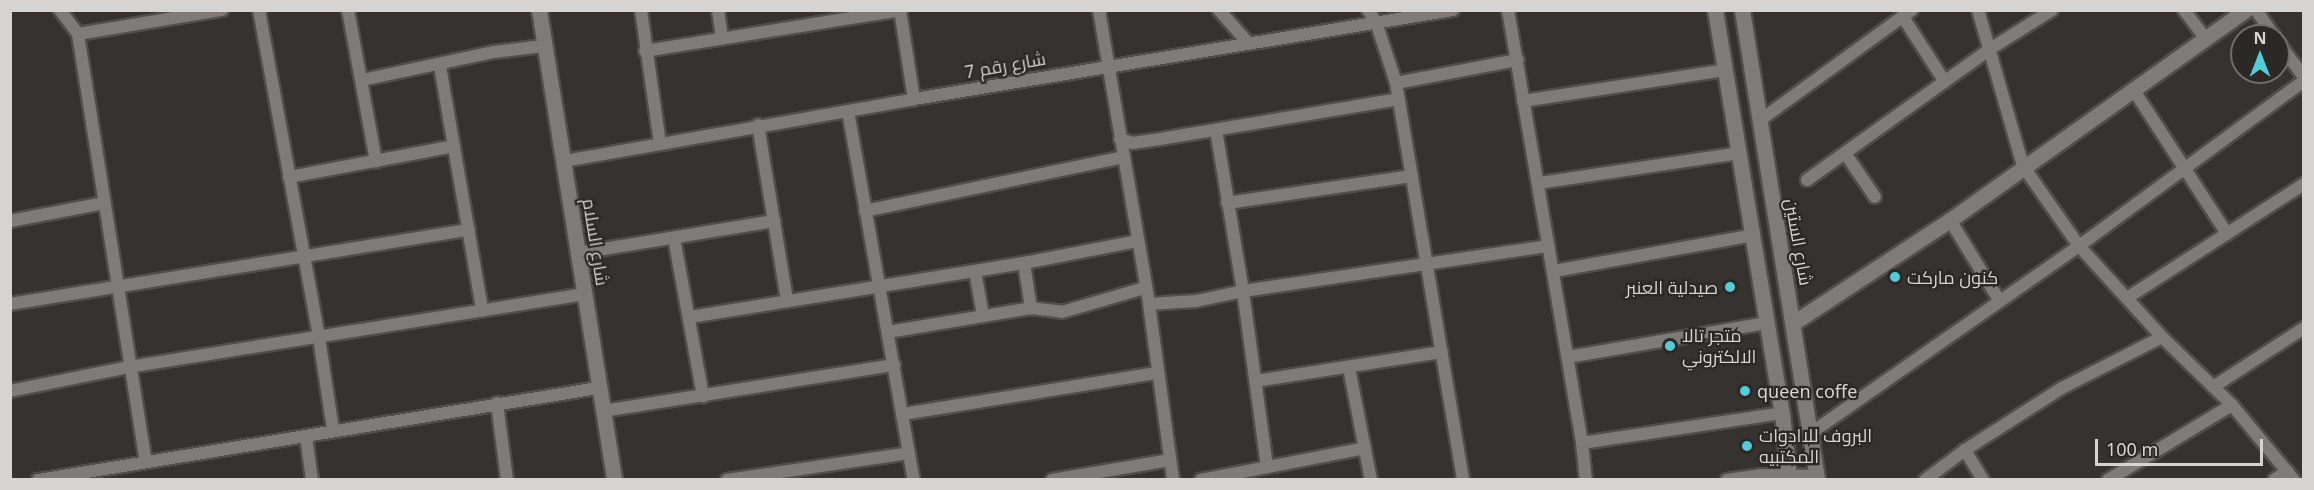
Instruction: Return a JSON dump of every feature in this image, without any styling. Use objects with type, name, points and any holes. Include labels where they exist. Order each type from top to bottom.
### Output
[{"type":"street","points":[[60,10],[78,34],[129,368],[146,460]]},
{"type":"street","points":[[78,34],[222,10]]},
{"type":"street","points":[[259,10],[319,338],[333,430]]},
{"type":"street","points":[[348,10],[376,161]]},
{"type":"street","name":"شارع السلام","points":[[539,10],[614,480]]},
{"type":"street","points":[[641,10],[660,144]]},
{"type":"street","points":[[718,10],[722,39]]},
{"type":"street","points":[[807,10],[809,24]]},
{"type":"street","points":[[645,51],[900,10],[914,99]]},
{"type":"street","points":[[1099,10],[1144,288],[1149,304],[1173,480]]},
{"type":"street","points":[[1220,10],[1249,44]]},
{"type":"street","points":[[1368,10],[1376,22],[1395,83],[1463,480]]},
{"type":"street","name":"شارع رقم 7","points":[[564,161],[758,125],[1453,10]]},
{"type":"street","points":[[1508,10],[1554,271],[1586,480]]},
{"type":"street","points":[[1715,10],[1754,235],[1782,413],[1789,478]]},
{"type":"street","name":"شارع الستين","points":[[1742,10],[1817,478]]},
{"type":"street","points":[[1978,10],[2024,166],[2079,246],[2162,337],[2232,405],[2290,475],[2274,480]]},
{"type":"street","points":[[1807,180],[1990,49],[2052,10]]},
{"type":"street","points":[[2184,10],[2205,38]]},
{"type":"street","points":[[1793,323],[1950,220],[2245,10]]},
{"type":"street","points":[[2256,10],[2266,24]]},
{"type":"street","points":[[1759,121],[1907,14],[1945,82]]},
{"type":"street","points":[[362,80],[440,66],[494,52],[544,46]]},
{"type":"street","points":[[1811,432],[2079,246],[2184,168],[2302,72],[2290,57]]},
{"type":"street","points":[[1395,83],[1518,60]]},
{"type":"street","points":[[440,66],[482,310]]},
{"type":"street","points":[[1523,100],[1725,70]]},
{"type":"street","points":[[2133,89],[2227,234]]},
{"type":"street","points":[[1120,139],[1132,142],[1216,130],[1398,99]]},
{"type":"street","points":[[848,111],[914,480]]},
{"type":"street","points":[[758,125],[787,301]]},
{"type":"street","points":[[1216,130],[1244,291],[1267,467]]},
{"type":"street","points":[[290,177],[454,146]]},
{"type":"street","points":[[1539,183],[1739,153]]},
{"type":"street","points":[[1845,153],[1875,197]]},
{"type":"street","points":[[865,211],[1124,157]]},
{"type":"street","points":[[1227,203],[1412,176]]},
{"type":"street","points":[[2127,298],[2304,184]]},
{"type":"street","points":[[10,221],[104,203]]},
{"type":"street","points":[[1950,220],[1999,300]]},
{"type":"street","points":[[579,253],[774,221]]},
{"type":"street","points":[[10,304],[469,230]]},
{"type":"street","points":[[1554,271],[1754,235]]},
{"type":"street","points":[[674,238],[703,396]]},
{"type":"street","points":[[690,317],[1024,263],[1137,241]]},
{"type":"street","points":[[1149,304],[1196,301],[1244,291],[1428,266],[1549,246]]},
{"type":"street","points":[[1024,263],[1031,308]]},
{"type":"street","points":[[975,271],[983,316]]},
{"type":"street","points":[[888,332],[1031,308],[1062,312],[1144,288]]},
{"type":"street","points":[[10,392],[129,368],[585,294]]},
{"type":"street","points":[[1568,357],[1767,323]]},
{"type":"street","points":[[2213,387],[2304,328]]},
{"type":"street","points":[[1925,480],[1965,450],[2062,388],[2162,337]]},
{"type":"street","points":[[1256,381],[1442,352]]},
{"type":"street","points":[[603,411],[894,365]]},
{"type":"street","points":[[1349,368],[1371,480]]},
{"type":"street","points":[[903,414],[1157,373]]},
{"type":"street","points":[[38,480],[146,460],[598,388]]},
{"type":"street","points":[[497,403],[507,480]]},
{"type":"street","points":[[2108,480],[2232,405]]},
{"type":"street","points":[[1582,443],[1782,413]]},
{"type":"street","points":[[306,436],[312,480]]},
{"type":"street","points":[[1201,480],[1365,448]]},
{"type":"street","points":[[1965,450],[1983,480]]},
{"type":"street","points":[[727,480],[909,453]]},
{"type":"street","points":[[1052,480],[1170,460]]},
{"type":"street","points":[[1727,480],[1761,475],[1817,478]]},
{"type":"place","name":"كنون ماركت","points":[[1895,277]]},
{"type":"place","name":"صيدلية العنبر","points":[[1730,287]]},
{"type":"place","name":"متجر تالا الالكتروني","points":[[1670,346]]},
{"type":"place","name":"queen coffe","points":[[1745,391]]},
{"type":"place","name":"البروف للاادوات المكتبيه","points":[[1747,446]]}]
